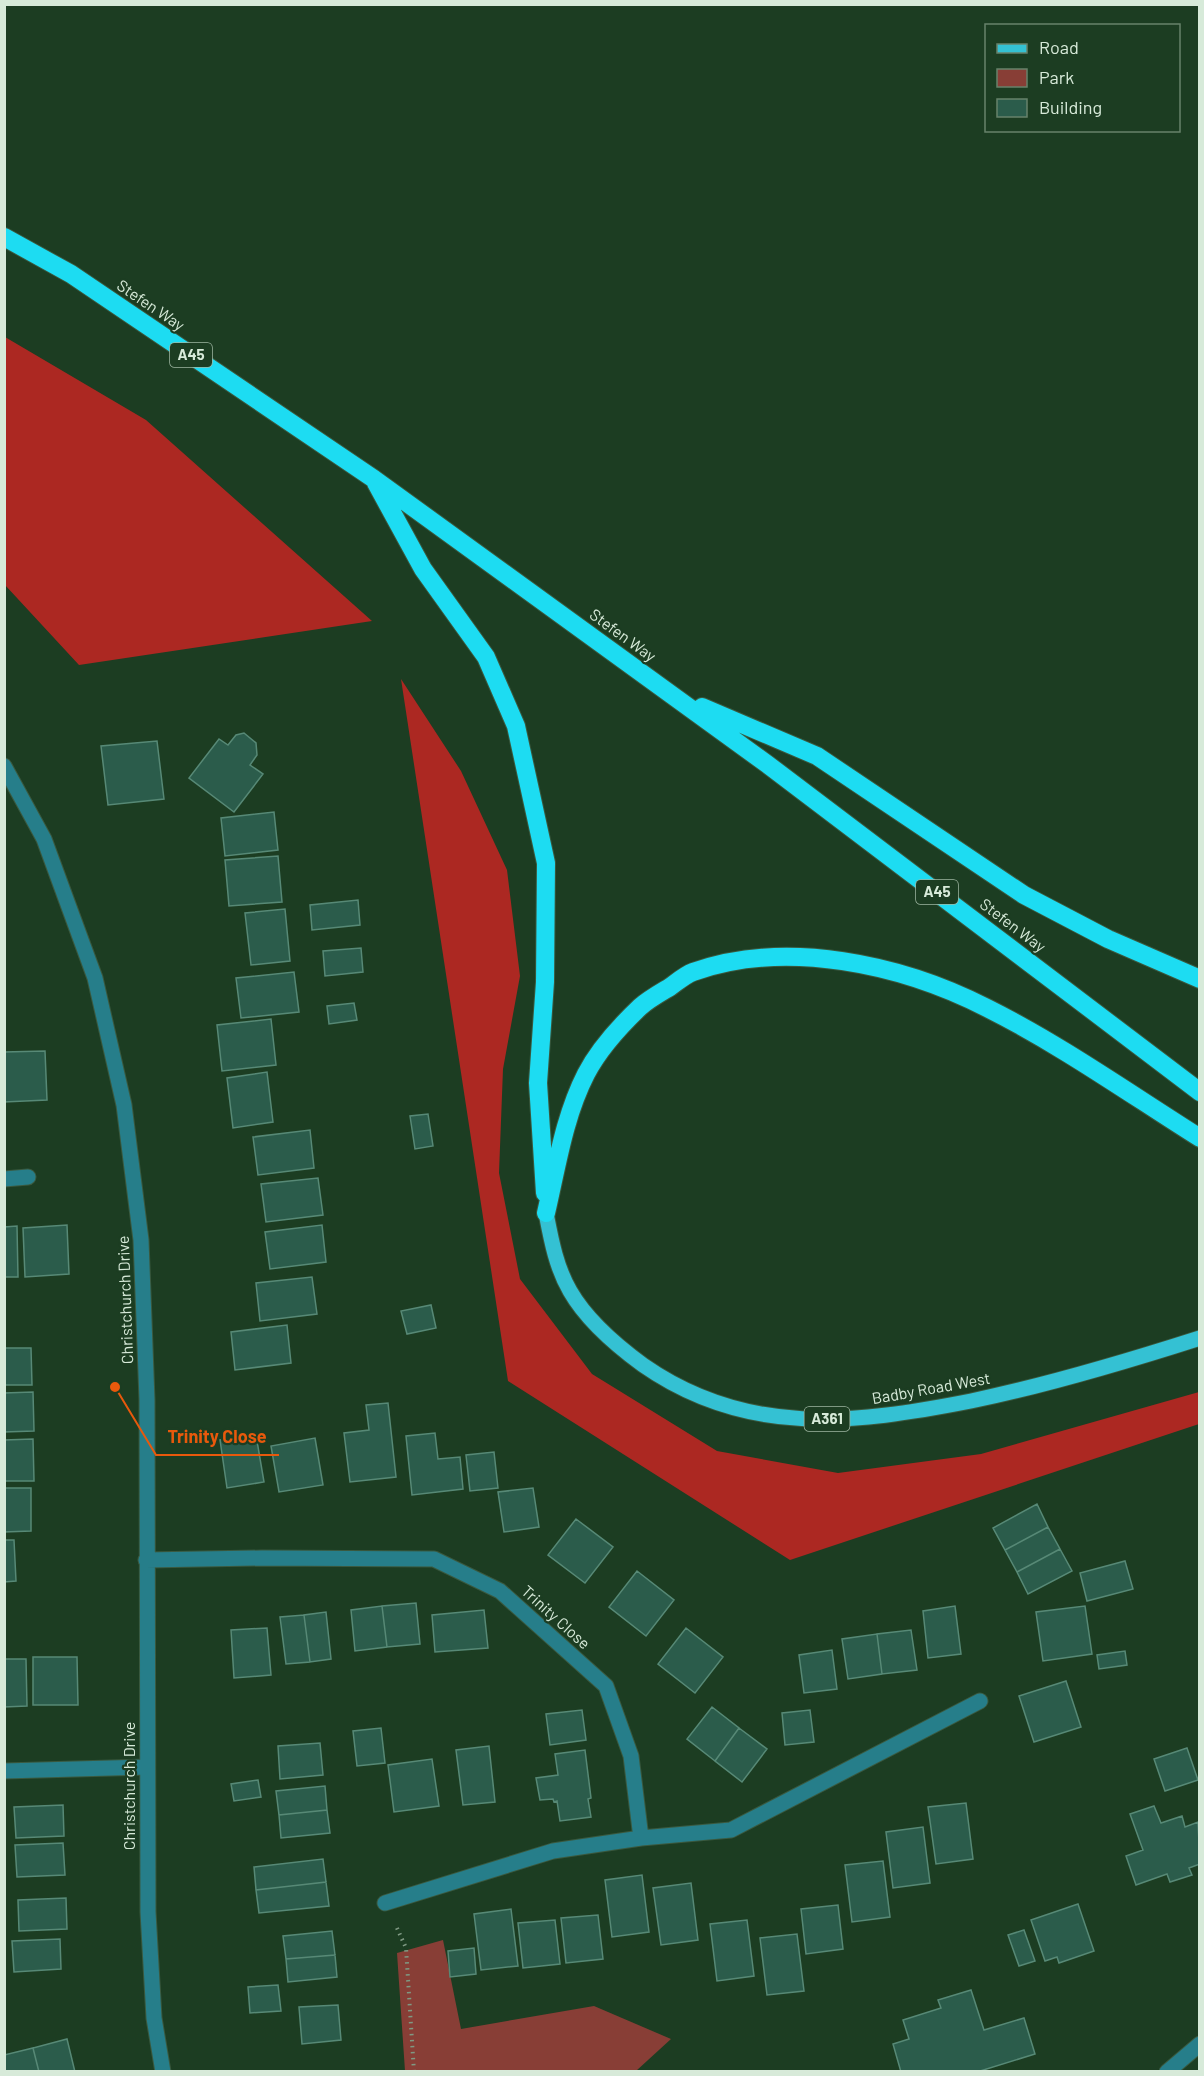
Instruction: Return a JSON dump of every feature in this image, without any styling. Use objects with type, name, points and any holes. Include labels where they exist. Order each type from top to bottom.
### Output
[{"type":"highway","name":"Stefen Way","points":[[4,237],[71,274],[374,479],[673,694],[1200,1092]]},
{"type":"highway","points":[[374,479],[423,569],[486,657],[516,726],[546,863],[545,982],[538,1083],[546,1213]]},
{"type":"highway","points":[[673,694],[817,756],[1024,895],[1108,939],[1200,979]]},
{"type":"highway","points":[[546,1213],[569,1115],[587,1073],[613,1036],[641,1006],[691,973],[734,961],[784,957],[835,960],[914,978],[986,1007],[1050,1043],[1200,1138]]},
{"type":"main road","name":"Badby Road West","points":[[546,1213],[553,1251],[570,1291],[596,1325],[629,1354],[665,1380],[707,1400],[756,1413],[806,1419],[850,1420],[908,1413],[1018,1391],[1200,1338]]},
{"type":"street","name":"Christchurch Drive","points":[[4,766],[44,839],[95,978],[124,1105],[141,1240],[147,1400],[148,1912],[154,2018],[163,2072]]},
{"type":"street","points":[[4,1179],[28,1177]]},
{"type":"street","name":"Trinity Close","points":[[146,1560],[434,1559],[500,1591],[606,1686],[631,1756],[641,1838]]},
{"type":"street","points":[[385,1903],[553,1851],[641,1838],[731,1830],[980,1701]]},
{"type":"street","points":[[4,1771],[147,1767]]},
{"type":"street","points":[[1167,2072],[1200,2044]]},
{"type":"path","points":[[385,1903],[406,1948],[414,2072]]},
{"type":"green space","points":[[443,1940],[461,2029],[594,2006],[671,2039],[636,2071],[405,2071],[397,1953]]},
{"type":"shaded area","points":[[5,337],[146,420],[372,621],[79,665],[5,585]]},
{"type":"shaded area","points":[[401,679],[461,771],[507,870],[520,976],[503,1069],[499,1173],[520,1279],[592,1374],[717,1451],[838,1473],[981,1454],[1199,1392],[1199,1424],[790,1560],[508,1381]]},
{"type":"building","points":[[244,733],[256,743],[257,755],[250,765],[263,774],[234,812],[189,778],[219,739],[228,745],[236,735]]},
{"type":"building","points":[[157,741],[164,799],[108,805],[101,746]]},
{"type":"building","points":[[274,812],[278,850],[225,856],[221,818]]},
{"type":"building","points":[[278,856],[282,902],[229,906],[225,860]]},
{"type":"building","points":[[358,900],[360,925],[312,930],[310,905]]},
{"type":"building","points":[[285,909],[290,961],[251,965],[245,913]]},
{"type":"building","points":[[361,948],[363,972],[325,976],[323,951]]},
{"type":"building","points":[[294,972],[299,1012],[241,1018],[236,978]]},
{"type":"building","points":[[354,1003],[357,1020],[329,1024],[327,1006]]},
{"type":"building","points":[[271,1019],[276,1065],[222,1071],[217,1025]]},
{"type":"building","points":[[45,1051],[47,1100],[4,1102],[4,1052]]},
{"type":"building","points":[[267,1072],[273,1122],[233,1128],[227,1078]]},
{"type":"building","points":[[428,1114],[433,1146],[415,1149],[410,1116]]},
{"type":"building","points":[[310,1130],[314,1168],[258,1175],[253,1137]]},
{"type":"building","points":[[318,1178],[323,1215],[266,1222],[261,1184]]},
{"type":"building","points":[[67,1225],[69,1274],[25,1277],[23,1228]]},
{"type":"building","points":[[322,1225],[326,1262],[270,1269],[265,1232]]},
{"type":"building","points":[[17,1226],[18,1277],[4,1277],[4,1227]]},
{"type":"building","points":[[312,1277],[317,1314],[260,1321],[256,1283]]},
{"type":"building","points":[[431,1305],[436,1328],[407,1334],[401,1311]]},
{"type":"building","points":[[287,1325],[291,1363],[235,1370],[231,1332]]},
{"type":"building","points":[[4,1348],[31,1348],[32,1385],[4,1385]]},
{"type":"building","points":[[33,1392],[34,1431],[4,1432],[4,1393]]},
{"type":"building","points":[[388,1403],[396,1477],[350,1482],[344,1433],[369,1430],[366,1405]]},
{"type":"building","points":[[435,1433],[438,1459],[460,1457],[463,1489],[412,1495],[406,1436]]},
{"type":"building","points":[[256,1435],[264,1482],[227,1488],[220,1440]]},
{"type":"building","points":[[315,1438],[323,1485],[279,1492],[271,1446]]},
{"type":"building","points":[[33,1439],[34,1481],[4,1481],[4,1440]]},
{"type":"building","points":[[494,1452],[498,1488],[470,1491],[466,1455]]},
{"type":"building","points":[[4,1488],[31,1488],[31,1531],[4,1532]]},
{"type":"building","points":[[533,1488],[539,1527],[504,1532],[498,1492]]},
{"type":"building","points":[[1037,1504],[1048,1527],[1005,1550],[993,1528]]},
{"type":"building","points":[[576,1519],[613,1547],[585,1583],[548,1555]]},
{"type":"building","points":[[1048,1527],[1060,1549],[1017,1572],[1005,1550]]},
{"type":"building","points":[[4,1540],[14,1540],[16,1581],[4,1582]]},
{"type":"building","points":[[1060,1549],[1072,1571],[1028,1594],[1017,1572]]},
{"type":"building","points":[[1125,1561],[1133,1589],[1087,1601],[1080,1573]]},
{"type":"building","points":[[637,1571],[674,1600],[646,1636],[609,1607]]},
{"type":"building","points":[[416,1603],[420,1644],[387,1647],[382,1606]]},
{"type":"building","points":[[382,1606],[387,1647],[355,1651],[351,1610]]},
{"type":"building","points":[[955,1606],[961,1654],[928,1658],[923,1611]]},
{"type":"building","points":[[1085,1606],[1092,1654],[1043,1661],[1036,1612]]},
{"type":"building","points":[[484,1610],[488,1648],[435,1652],[432,1615]]},
{"type":"building","points":[[326,1612],[331,1659],[310,1662],[304,1615]]},
{"type":"building","points":[[304,1615],[310,1662],[286,1664],[280,1617]]},
{"type":"building","points":[[267,1628],[271,1675],[234,1678],[231,1630]]},
{"type":"building","points":[[686,1628],[723,1657],[695,1693],[658,1664]]},
{"type":"building","points":[[911,1630],[917,1670],[882,1674],[877,1634]]},
{"type":"building","points":[[877,1634],[882,1674],[848,1679],[842,1639]]},
{"type":"building","points":[[832,1650],[837,1689],[804,1693],[799,1655]]},
{"type":"building","points":[[1125,1651],[1127,1665],[1099,1669],[1097,1655]]},
{"type":"building","points":[[33,1657],[77,1657],[78,1705],[33,1705]]},
{"type":"building","points":[[4,1659],[26,1659],[27,1706],[4,1707]]},
{"type":"building","points":[[1066,1681],[1081,1727],[1034,1742],[1019,1696]]},
{"type":"building","points":[[712,1707],[739,1728],[715,1761],[687,1739]]},
{"type":"building","points":[[582,1710],[586,1740],[550,1745],[546,1714]]},
{"type":"building","points":[[810,1710],[814,1742],[785,1745],[782,1713]]},
{"type":"building","points":[[381,1728],[385,1763],[357,1766],[353,1731]]},
{"type":"building","points":[[739,1728],[767,1749],[742,1782],[715,1761]]},
{"type":"building","points":[[320,1743],[323,1775],[280,1779],[278,1746]]},
{"type":"building","points":[[489,1746],[495,1802],[463,1805],[456,1750]]},
{"type":"building","points":[[1187,1748],[1198,1780],[1165,1791],[1154,1759]]},
{"type":"building","points":[[585,1750],[591,1817],[560,1821],[557,1801],[540,1800],[536,1778],[558,1775],[555,1754]]},
{"type":"building","points":[[432,1759],[439,1806],[394,1812],[388,1765]]},
{"type":"building","points":[[258,1780],[261,1797],[234,1801],[231,1784]]},
{"type":"building","points":[[325,1786],[327,1810],[279,1815],[276,1791]]},
{"type":"building","points":[[966,1803],[973,1859],[936,1864],[928,1807]]},
{"type":"building","points":[[63,1805],[64,1836],[16,1838],[14,1807]]},
{"type":"building","points":[[1154,1806],[1161,1823],[1182,1816],[1185,1827],[1198,1822],[1200,1864],[1189,1868],[1192,1875],[1170,1882],[1167,1874],[1136,1885],[1126,1856],[1143,1850],[1130,1814]]},
{"type":"building","points":[[327,1810],[330,1833],[281,1838],[279,1815]]},
{"type":"building","points":[[923,1827],[930,1883],[893,1888],[886,1832]]},
{"type":"building","points":[[63,1843],[65,1875],[17,1877],[15,1845]]},
{"type":"building","points":[[323,1859],[326,1882],[256,1890],[254,1867]]},
{"type":"building","points":[[883,1861],[890,1917],[852,1922],[845,1865]]},
{"type":"building","points":[[642,1875],[649,1932],[612,1937],[605,1880]]},
{"type":"building","points":[[326,1882],[329,1906],[259,1913],[256,1890]]},
{"type":"building","points":[[691,1883],[698,1940],[661,1945],[653,1888]]},
{"type":"building","points":[[66,1898],[67,1929],[19,1931],[18,1900]]},
{"type":"building","points":[[1078,1904],[1094,1951],[1059,1963],[1057,1957],[1045,1961],[1031,1920]]},
{"type":"building","points":[[838,1905],[843,1949],[806,1954],[801,1909]]},
{"type":"building","points":[[511,1909],[518,1966],[481,1970],[474,1914]]},
{"type":"building","points":[[598,1915],[603,1959],[566,1963],[561,1918]]},
{"type":"building","points":[[555,1920],[560,1964],[523,1968],[518,1923]]},
{"type":"building","points":[[747,1920],[754,1976],[717,1981],[710,1924]]},
{"type":"building","points":[[1024,1930],[1035,1961],[1019,1966],[1008,1935]]},
{"type":"building","points":[[332,1931],[335,1955],[286,1959],[283,1936]]},
{"type":"building","points":[[797,1934],[804,1991],[767,1995],[760,1938]]},
{"type":"building","points":[[60,1939],[61,1969],[14,1972],[12,1941]]},
{"type":"building","points":[[474,1948],[476,1974],[450,1977],[448,1951]]},
{"type":"building","points":[[335,1955],[337,1977],[288,1982],[286,1959]]},
{"type":"building","points":[[278,1985],[281,2011],[250,2013],[248,1987]]},
{"type":"building","points":[[971,1990],[984,2030],[1024,2018],[1035,2054],[977,2072],[901,2072],[893,2044],[909,2039],[903,2020],[941,2008],[938,2000]]},
{"type":"building","points":[[338,2005],[341,2040],[302,2044],[299,2007]]},
{"type":"building","points":[[67,2039],[75,2072],[39,2072],[33,2048]]},
{"type":"building","points":[[33,2048],[39,2072],[4,2072],[4,2055]]},
{"type":"place","name":"Trinity Close","points":[[115,1387]]}]
